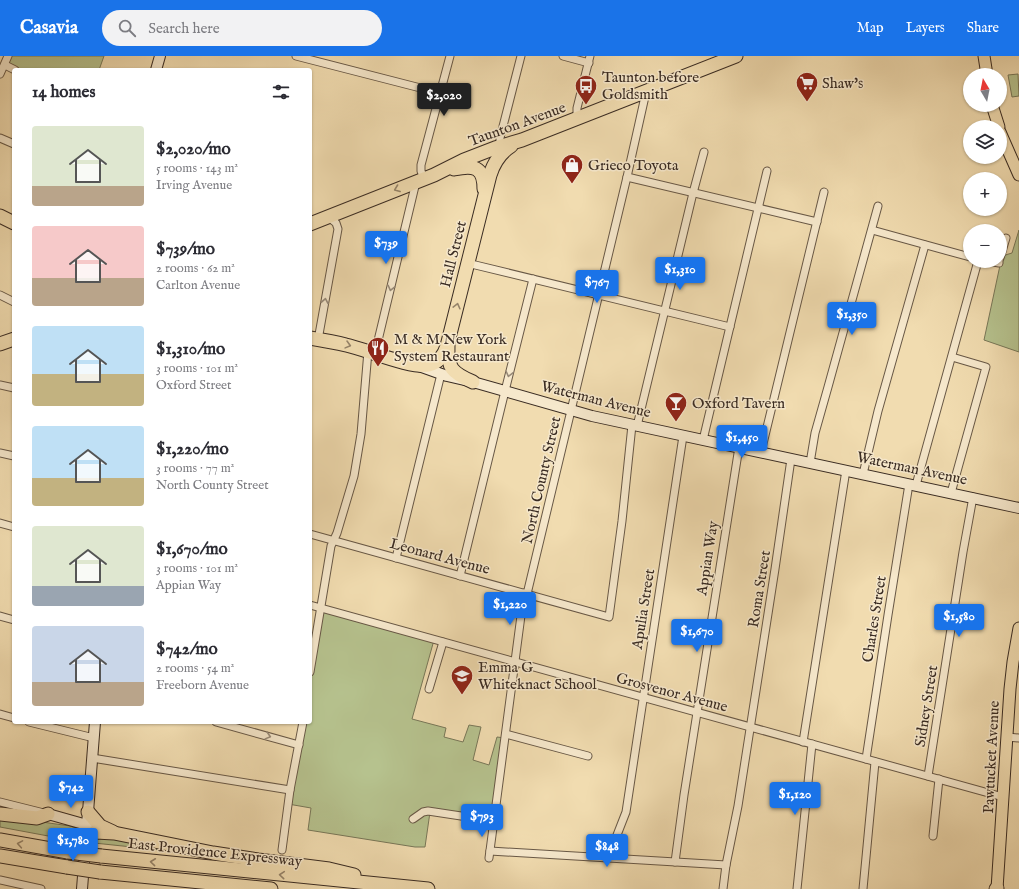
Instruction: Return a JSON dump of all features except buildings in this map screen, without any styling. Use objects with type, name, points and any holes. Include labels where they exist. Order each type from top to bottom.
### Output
[{"type":"highway","name":"Taunton Avenue","points":[[312,223],[425,179],[464,160],[577,119],[736,56]]},
{"type":"highway","name":"Hall Street","points":[[413,364],[426,366],[436,363],[443,355],[448,344],[483,197],[490,175],[498,158],[506,149],[522,140]]},
{"type":"highway","points":[[425,179],[463,167],[474,168],[483,176],[483,197]]},
{"type":"highway","points":[[0,216],[12,222]]},
{"type":"highway","name":"Waterman Avenue","points":[[314,339],[343,344],[413,364]]},
{"type":"highway","points":[[0,344],[12,340]]},
{"type":"highway","points":[[448,344],[448,361],[452,370],[459,376],[473,382]]},
{"type":"highway","points":[[88,812],[100,826],[114,833]]},
{"type":"highway","points":[[0,814],[37,818],[48,814]]},
{"type":"highway","points":[[87,831],[114,833],[173,846],[258,860],[329,869],[405,887]]},
{"type":"highway","name":"East Providence Expressway","points":[[0,840],[68,852],[101,856],[428,889]]},
{"type":"highway","name":"East Providence Expressway","points":[[0,856],[100,872],[271,889]]},
{"type":"highway","points":[[145,877],[202,889]]},
{"type":"main road","points":[[157,68],[160,56]]},
{"type":"main road","points":[[984,56],[986,68]]},
{"type":"main road","points":[[1007,148],[1019,175]]},
{"type":"main road","name":"Waterman Avenue","points":[[413,364],[441,374],[571,410],[683,436],[1019,508]]},
{"type":"main road","name":"Pawtucket Avenue","points":[[997,889],[1013,662],[1019,628]]},
{"type":"main road","points":[[82,889],[95,724]]},
{"type":"main road","points":[[48,814],[87,831]]},
{"type":"street","points":[[0,74],[8,56]]},
{"type":"street","points":[[296,56],[440,93]]},
{"type":"street","points":[[312,660],[331,546],[338,533],[354,476],[362,434],[371,352],[425,179],[421,167],[450,56]]},
{"type":"street","points":[[500,146],[500,138],[520,56]]},
{"type":"street","points":[[563,56],[589,59],[577,107],[577,119]]},
{"type":"street","points":[[5,65],[12,68]]},
{"type":"street","name":"North County Street","points":[[608,858],[490,854],[525,594],[571,410],[646,92]]},
{"type":"street","points":[[0,138],[12,143]]},
{"type":"street","points":[[635,425],[704,152]]},
{"type":"street","points":[[703,440],[767,171]]},
{"type":"street","points":[[627,177],[817,222]]},
{"type":"street","points":[[761,452],[824,192]]},
{"type":"street","points":[[810,463],[815,434],[878,206]]},
{"type":"street","points":[[314,339],[338,229],[336,223],[328,217]]},
{"type":"street","points":[[872,230],[963,255]]},
{"type":"street","points":[[863,474],[878,411],[925,245]]},
{"type":"street","points":[[468,263],[730,327]]},
{"type":"street","name":"Charles Street","points":[[866,759],[888,615],[913,485],[952,357],[976,268]]},
{"type":"street","points":[[460,576],[532,279]]},
{"type":"street","points":[[0,295],[12,301]]},
{"type":"street","points":[[951,493],[986,367],[952,357]]},
{"type":"street","points":[[396,558],[441,374]]},
{"type":"street","points":[[0,385],[12,388]]},
{"type":"street","name":"Leonard Avenue","points":[[312,534],[609,617],[635,425]]},
{"type":"street","name":"Apulia Street","points":[[608,858],[626,812],[683,436]]},
{"type":"street","name":"Appian Way","points":[[675,862],[716,586],[739,448]]},
{"type":"street","points":[[0,453],[12,456]]},
{"type":"street","name":"Roma Street","points":[[722,889],[738,806],[791,459]]},
{"type":"street","points":[[803,742],[846,470]]},
{"type":"street","name":"Sidney Street","points":[[928,776],[972,497]]},
{"type":"street","points":[[0,523],[12,526]]},
{"type":"street","name":"Grosvenor Avenue","points":[[312,606],[1004,797]]},
{"type":"street","points":[[0,616],[12,619]]},
{"type":"street","points":[[429,689],[443,642]]},
{"type":"street","points":[[0,714],[12,717]]},
{"type":"street","points":[[37,724],[94,738]]},
{"type":"street","points":[[223,724],[299,745]]},
{"type":"street","points":[[282,850],[290,790],[303,724]]},
{"type":"street","points":[[506,734],[588,756]]},
{"type":"street","points":[[1007,737],[1019,738]]},
{"type":"street","points":[[797,889],[812,744]]},
{"type":"street","points":[[92,758],[290,790]]},
{"type":"street","points":[[862,889],[875,762]]},
{"type":"street","points":[[933,836],[939,779]]},
{"type":"street","points":[[0,802],[48,814]]},
{"type":"street","points":[[413,819],[423,812],[428,811],[494,821]]},
{"type":"street","points":[[608,858],[726,865]]},
{"type":"street","points":[[0,880],[41,889]]},
{"type":"green space","points":[[11,56],[104,56],[100,68],[12,68],[8,64]]},
{"type":"green space","points":[[1018,74],[1019,96],[1012,97],[1008,75]]},
{"type":"green space","points":[[1019,230],[1019,352],[984,340],[999,268],[1007,268],[1007,254],[1012,253]]},
{"type":"green space","points":[[320,611],[434,640],[412,719],[446,728],[444,737],[463,742],[469,725],[481,727],[473,760],[489,765],[497,737],[505,738],[494,822],[430,812],[425,847],[415,847],[308,830],[311,808],[288,804],[302,724],[312,724],[312,657]]},
{"type":"green space","points":[[0,816],[76,828],[75,841],[0,827]]},
{"type":"green space","points":[[95,836],[189,853],[94,843]]},
{"type":"place","name":"Shaw's","points":[[807,102]]},
{"type":"place","name":"Taunton before Goldsmith","points":[[586,106]]},
{"type":"place","name":"Grieco Toyota","points":[[572,184]]},
{"type":"place","name":"M & M New York System Restaurant","points":[[378,368]]},
{"type":"place","name":"Oxford Tavern","points":[[676,422]]},
{"type":"place","name":"Emma G Whiteknact School","points":[[462,696]]}]
